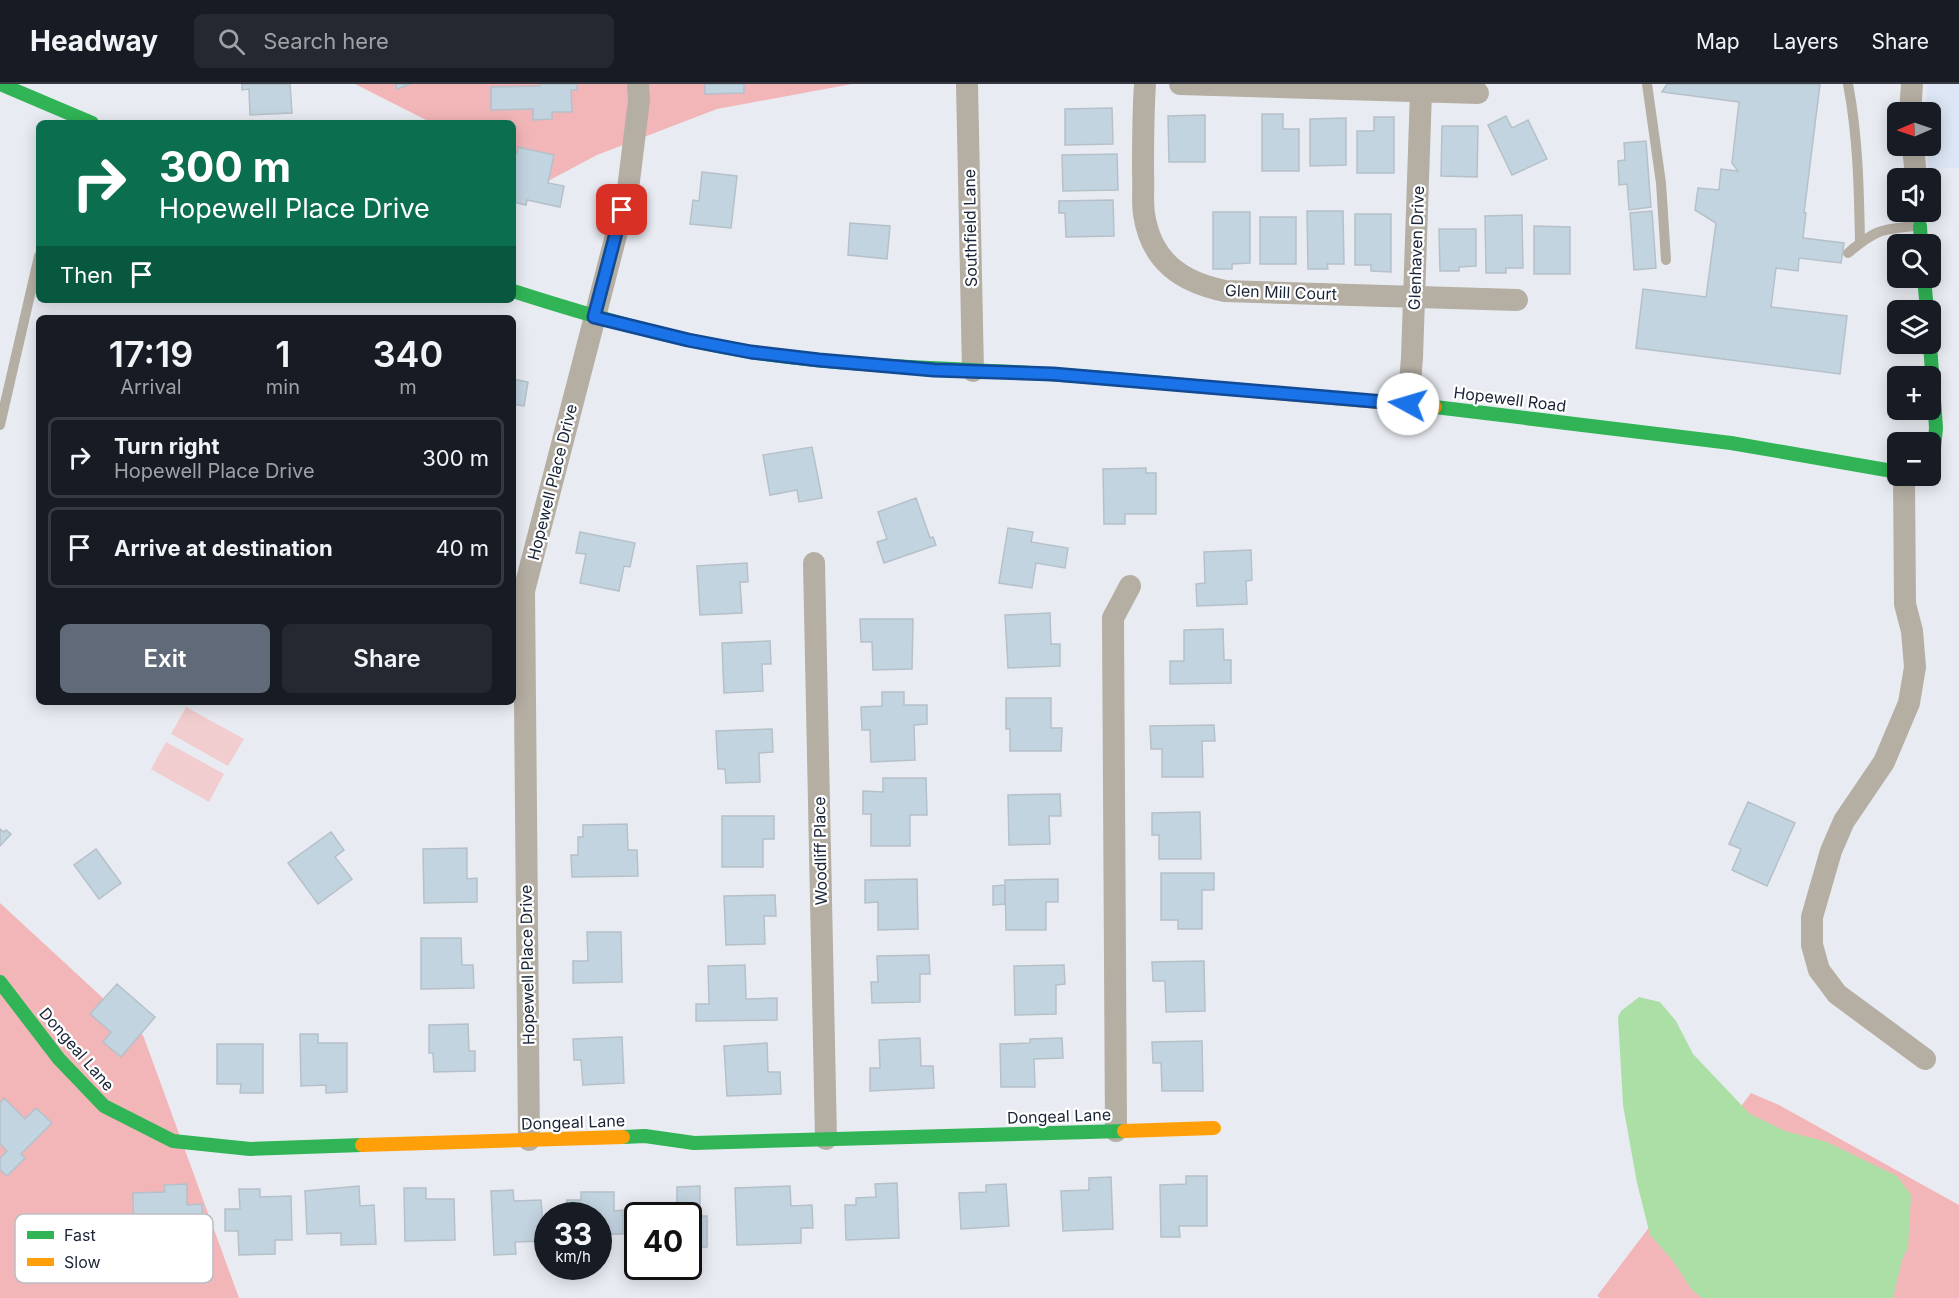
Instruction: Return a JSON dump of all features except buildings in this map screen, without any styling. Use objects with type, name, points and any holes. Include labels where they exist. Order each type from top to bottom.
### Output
[{"type":"street","points":[[0,84],[74,119]]},
{"type":"street","name":"Hopewell Place Drive","points":[[529,1140],[524,591],[628,189],[639,100],[638,84]]},
{"type":"street","name":"Southfield Lane","points":[[966,84],[973,371]]},
{"type":"street","name":"Glen Mill Court","points":[[1145,84],[1144,213],[1150,240],[1166,263],[1186,278],[1201,286],[1225,291],[1517,300]]},
{"type":"street","points":[[1180,84],[1478,93]]},
{"type":"street","points":[[1911,102],[1912,84]]},
{"type":"street","name":"Glenhaven Drive","points":[[1408,404],[1412,358],[1421,91]]},
{"type":"street","name":"Hopewell Road","points":[[516,292],[594,317],[688,340],[751,352],[830,361],[1072,376],[1408,404],[1734,444],[1887,470]]},
{"type":"street","points":[[1931,354],[1937,432]]},
{"type":"street","points":[[1904,486],[1905,604],[1912,631],[1915,667],[1910,703],[1884,762],[1844,821],[1831,850],[1812,917],[1812,945],[1819,970],[1837,994],[1925,1059]]},
{"type":"street","name":"Woodliff Place","points":[[814,563],[826,1139]]},
{"type":"street","points":[[1116,1131],[1113,618],[1130,586]]},
{"type":"street","name":"Dongeal Lane","points":[[0,982],[59,1059],[104,1106],[173,1141],[250,1149],[645,1136],[694,1143],[1214,1128]]},
{"type":"lane","points":[[1647,84],[1661,183],[1666,260]]},
{"type":"lane","points":[[1848,84],[1852,103],[1859,185],[1860,242]]},
{"type":"lane","points":[[1848,253],[1869,235],[1888,228],[1920,227]]},
{"type":"lane","points":[[0,425],[36,269]]},
{"type":"shaded area","points":[[355,84],[852,84],[717,109],[597,155],[548,181],[516,165],[516,120],[426,120]]},
{"type":"shaded area","points":[[1927,84],[1959,84],[1959,168],[1928,168],[1928,156],[1941,156],[1941,102],[1927,102]]},
{"type":"shaded area","points":[[186,707],[244,739],[228,766],[171,734]]},
{"type":"shaded area","points":[[166,742],[224,774],[209,802],[151,769]]},
{"type":"shaded area","points":[[0,903],[143,1035],[208,1214],[15,1214],[15,1283],[213,1283],[213,1227],[239,1298],[0,1298]]},
{"type":"shaded area","points":[[1639,997],[1660,1002],[1676,1021],[1693,1054],[1750,1114],[1785,1131],[1827,1142],[1897,1176],[1911,1195],[1908,1247],[1902,1260],[1893,1298],[1702,1298],[1692,1290],[1673,1261],[1650,1235],[1637,1183],[1623,1105],[1618,1017],[1621,1011]]},
{"type":"shaded area","points":[[1751,1093],[1779,1105],[1959,1205],[1959,1298],[1600,1298],[1597,1296]]},
{"type":"traffic: fast","points":[[0,84],[85,120]]},
{"type":"traffic: fast","points":[[1920,226],[1920,234]]},
{"type":"traffic: fast","points":[[1925,288],[1926,300]]},
{"type":"traffic: fast","points":[[516,292],[631,326],[751,352],[849,363],[1054,374],[1173,384]]},
{"type":"traffic: fast","points":[[1931,354],[1936,432]]},
{"type":"traffic: fast","points":[[1435,407],[1731,443],[1887,470]]},
{"type":"traffic: fast","points":[[0,982],[59,1059],[104,1106],[173,1141],[250,1149],[362,1145]]},
{"type":"traffic: fast","points":[[623,1137],[645,1136],[694,1143],[1124,1131]]},
{"type":"traffic: slow","points":[[1173,384],[1435,407]]},
{"type":"traffic: slow","points":[[1124,1131],[1214,1128]]},
{"type":"traffic: slow","points":[[362,1145],[623,1137]]},
{"type":"route","points":[[622,210],[594,317],[688,340],[751,352],[819,360],[934,370],[1053,374],[1408,404]]}]
